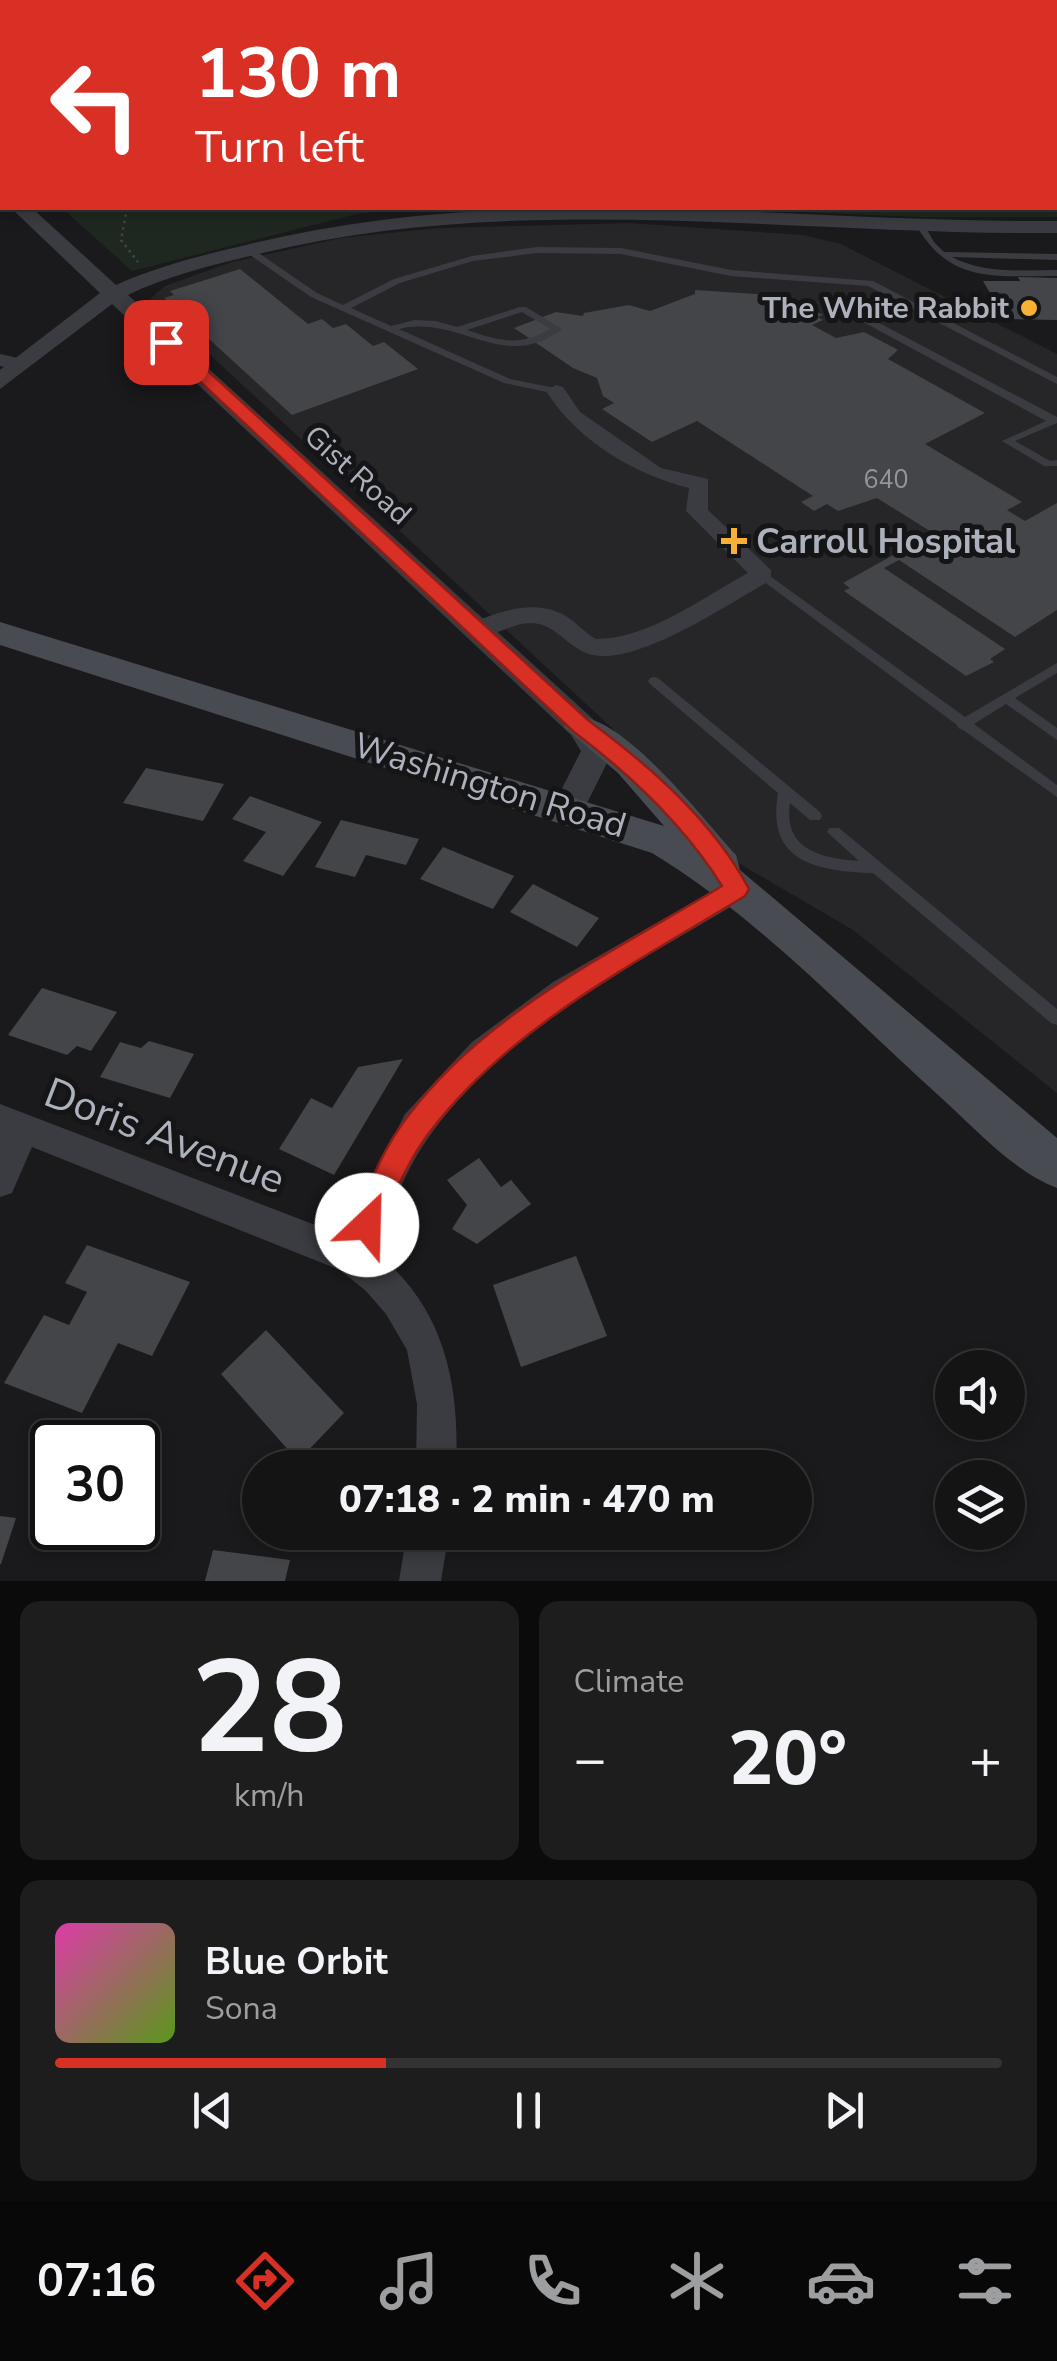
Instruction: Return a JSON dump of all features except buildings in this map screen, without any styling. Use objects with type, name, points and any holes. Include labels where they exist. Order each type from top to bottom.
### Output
[{"type":"main road","name":"Washington Road","points":[[0,633],[568,808],[666,842],[737,889],[986,1110],[1057,1166]]},
{"type":"main road","points":[[582,727],[632,764],[710,848],[737,889]]},
{"type":"street","name":"Gist Road","points":[[22,210],[582,727]]},
{"type":"street","points":[[0,382],[10,362],[114,294],[247,249],[384,221],[502,212],[1057,227]]},
{"type":"street","points":[[480,630],[506,618],[540,615],[558,622],[584,644],[622,646],[763,576],[697,510],[700,484],[654,473],[572,416],[556,391]]},
{"type":"street","points":[[568,808],[597,751],[582,727]]},
{"type":"street","points":[[437,1450],[440,1404],[424,1338],[382,1278],[353,1256],[402,1150],[464,1070],[554,1000],[737,889]]},
{"type":"street","points":[[0,1181],[11,1124]]},
{"type":"street","name":"Doris Avenue","points":[[11,1124],[353,1256]]},
{"type":"street","points":[[420,1581],[425,1550]]},
{"type":"lane","points":[[920,225],[939,254],[970,271],[1057,274]]},
{"type":"lane","points":[[247,249],[303,290],[507,381],[556,391]]},
{"type":"lane","points":[[344,308],[397,281],[472,259],[550,250],[622,252],[731,273],[852,279],[878,286],[1057,380]]},
{"type":"lane","points":[[939,254],[1057,256]]},
{"type":"lane","points":[[844,308],[1054,420]]},
{"type":"lane","points":[[393,328],[414,319],[511,346],[557,330],[523,310],[460,329]]},
{"type":"lane","points":[[1054,420],[1007,441],[1048,464],[1057,464]]},
{"type":"lane","points":[[763,576],[1057,792]]},
{"type":"lane","points":[[963,725],[1057,667]]},
{"type":"lane","points":[[654,682],[815,816]]},
{"type":"lane","points":[[1006,698],[1057,735]]},
{"type":"lane","points":[[786,791],[779,814],[784,833],[807,856],[829,867],[876,867]]},
{"type":"lane","points":[[834,832],[1057,1018]]},
{"type":"path","points":[[127,210],[122,240],[156,278]]},
{"type":"shaded area","points":[[64,210],[396,210],[357,214],[132,271]]},
{"type":"shaded area","points":[[753,210],[1057,210],[1057,217],[920,217]]},
{"type":"shaded area","name":"Carroll Hospital","points":[[629,223],[803,235],[841,244],[1057,354],[1057,1093],[853,930],[677,827],[613,729],[150,299],[165,286],[232,262],[341,238],[438,228]]},
{"type":"place","name":"The White Rabbit","points":[[1029,308]]},
{"type":"place","name":"Carroll Hospital","points":[[734,541]]},
{"type":"route","points":[[166,342],[582,727],[632,764],[710,848],[737,889],[554,1000],[464,1070],[438,1098],[394,1162],[367,1225]]}]
